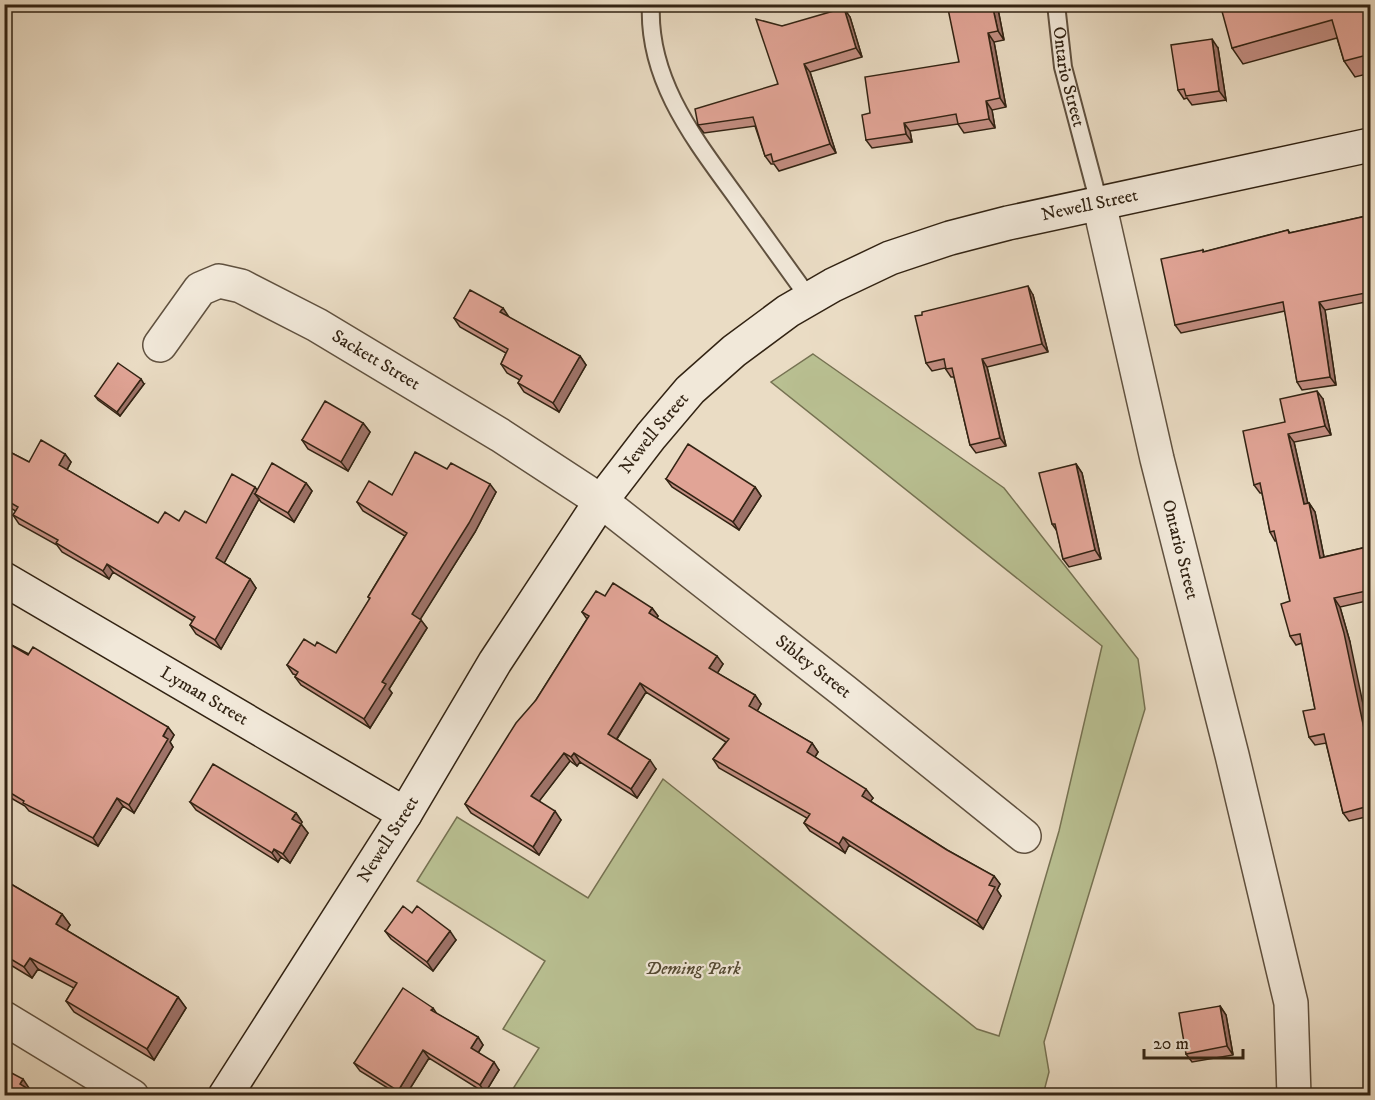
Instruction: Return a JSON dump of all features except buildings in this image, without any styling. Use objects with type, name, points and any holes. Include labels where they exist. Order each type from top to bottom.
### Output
[{"type":"street","name":"Newell Street","points":[[225,1095],[405,814],[495,662],[602,501],[651,436],[690,390],[734,351],[788,310],[832,285],[891,258],[950,238],[1099,203],[1371,145]]},
{"type":"street","name":"Ontario Street","points":[[1099,203],[1157,459],[1232,755],[1291,1003],[1294,1095]]},
{"type":"street","name":"Sackett Street","points":[[160,345],[200,289],[219,281],[241,286],[317,325],[500,435],[602,501]]},
{"type":"street","name":"Sibley Street","points":[[602,501],[1024,836]]},
{"type":"street","name":"Lyman Street","points":[[4,579],[405,814]]},
{"type":"street","points":[[4,1018],[132,1095]]},
{"type":"lane","points":[[651,4],[651,25],[659,68],[680,114],[702,150],[809,298]]},
{"type":"lane","name":"Ontario Street","points":[[1056,4],[1063,68],[1099,203]]},
{"type":"green space","name":"Deming Park","points":[[813,354],[1004,488],[1138,659],[1145,709],[1044,1042],[1049,1072],[1043,1095],[509,1095],[539,1048],[503,1029],[545,961],[417,881],[457,817],[588,898],[663,779],[977,1029],[999,1036],[1059,831],[1102,646],[771,382]]}]
